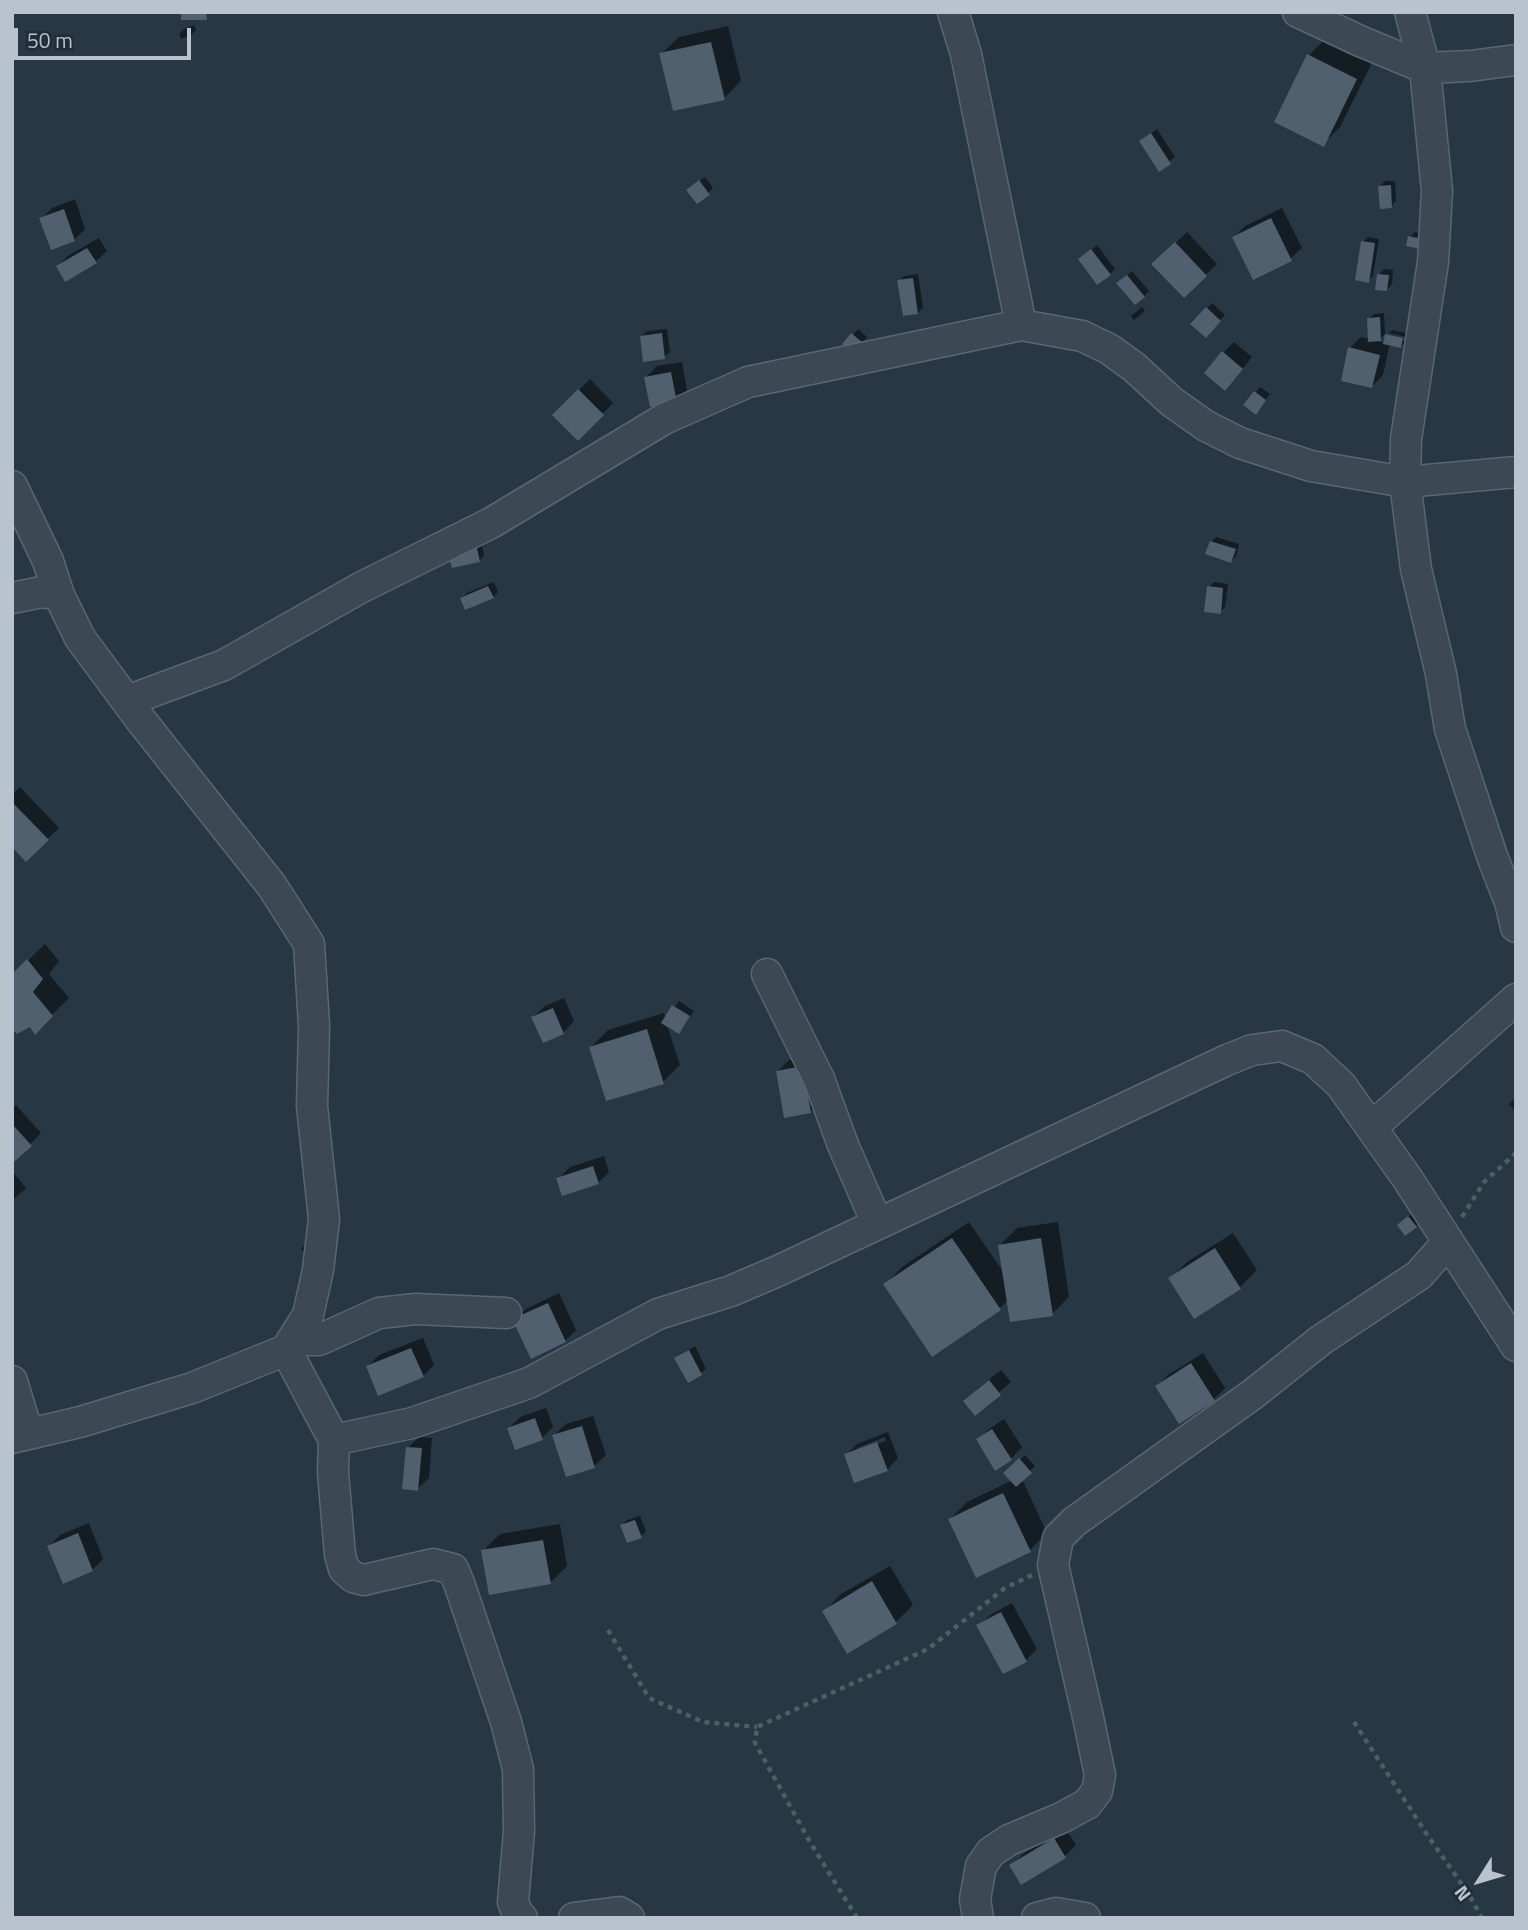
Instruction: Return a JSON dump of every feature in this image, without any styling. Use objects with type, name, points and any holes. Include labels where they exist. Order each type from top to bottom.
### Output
[{"type":"street","points":[[953,12],[966,54],[1021,325]]},
{"type":"street","points":[[1298,12],[1425,68],[1516,60]]},
{"type":"street","points":[[1410,12],[1425,68],[1436,203],[1433,262],[1406,439],[1405,482],[1416,569],[1441,674],[1450,729],[1510,902],[1516,927]]},
{"type":"street","points":[[127,701],[224,665],[360,588],[491,523],[664,419],[747,382],[1021,325],[1082,336],[1109,349],[1134,367],[1172,402],[1206,426],[1240,443],[1311,466],[1405,482],[1516,472]]},
{"type":"street","points":[[12,486],[48,561],[59,595],[80,638],[272,886],[309,944],[314,1026],[312,1106],[324,1219],[318,1270],[308,1315],[289,1345]]},
{"type":"street","points":[[12,598],[42,592],[59,595]]},
{"type":"street","points":[[767,974],[819,1079],[877,1223]]},
{"type":"street","points":[[1373,1127],[1516,999]]},
{"type":"street","points":[[334,1440],[412,1423],[530,1383],[658,1314],[730,1291],[780,1270],[1252,1050],[1282,1046],[1313,1059],[1340,1085],[1373,1127],[1516,1346]]},
{"type":"street","points":[[978,1918],[975,1899],[981,1866],[991,1852],[1009,1840],[1087,1804],[1097,1791],[1100,1775],[1053,1565],[1058,1538],[1074,1522],[1253,1394],[1321,1340],[1419,1275],[1448,1242]]},
{"type":"street","points":[[12,1381],[20,1436],[80,1422],[192,1388],[289,1345],[319,1340],[379,1313],[416,1309],[506,1314]]},
{"type":"street","points":[[289,1345],[334,1440],[332,1472],[340,1555],[344,1569],[354,1577],[364,1580],[433,1564],[453,1569],[506,1722],[518,1769],[519,1831],[513,1902],[522,1918]]},
{"type":"street","points":[[574,1918],[619,1912],[629,1918]]},
{"type":"street","points":[[1037,1918],[1056,1913],[1085,1918]]},
{"type":"path","points":[[1448,1242],[1484,1182],[1516,1153]]},
{"type":"path","points":[[608,1630],[649,1698],[703,1722],[757,1727],[928,1649],[1005,1588],[1053,1565]]},
{"type":"path","points":[[1354,1722],[1482,1918]]},
{"type":"path","points":[[757,1727],[755,1743],[767,1766],[857,1918]]},
{"type":"building","points":[[181,12],[206,12],[207,20],[181,20]]},
{"type":"building","points":[[711,42],[725,100],[673,111],[659,53]]},
{"type":"building","points":[[1307,54],[1357,79],[1324,147],[1274,122]]},
{"type":"building","points":[[1151,133],[1171,164],[1159,172],[1139,141]]},
{"type":"building","points":[[699,180],[710,195],[697,204],[686,190]]},
{"type":"building","points":[[1391,185],[1392,208],[1380,209],[1378,186]]},
{"type":"building","points":[[64,209],[75,241],[51,250],[39,218]]},
{"type":"building","points":[[1271,218],[1292,261],[1253,280],[1232,237]]},
{"type":"building","points":[[1408,236],[1423,239],[1421,249],[1406,246]]},
{"type":"building","points":[[1361,241],[1375,243],[1369,283],[1355,280]]},
{"type":"building","points":[[1175,242],[1207,276],[1184,298],[1151,264]]},
{"type":"building","points":[[87,248],[97,263],[65,282],[56,266]]},
{"type":"building","points":[[1091,249],[1111,275],[1097,285],[1078,259]]},
{"type":"building","points":[[1377,274],[1389,275],[1387,291],[1375,290]]},
{"type":"building","points":[[1127,275],[1145,297],[1135,305],[1116,283]]},
{"type":"building","points":[[913,278],[918,314],[903,316],[897,280]]},
{"type":"building","points":[[1206,307],[1221,321],[1206,338],[1190,324]]},
{"type":"building","points":[[1380,317],[1381,341],[1368,342],[1367,318]]},
{"type":"building","points":[[662,333],[665,359],[643,362],[640,336]]},
{"type":"building","points":[[851,333],[863,343],[855,354],[842,344]]},
{"type":"building","points":[[1385,334],[1403,338],[1401,348],[1383,344]]},
{"type":"building","points":[[1348,347],[1380,355],[1372,388],[1341,381]]},
{"type":"building","points":[[1222,351],[1243,369],[1225,391],[1204,373]]},
{"type":"building","points":[[671,372],[677,403],[650,407],[644,377]]},
{"type":"building","points":[[578,389],[604,415],[578,441],[552,415]]},
{"type":"building","points":[[1254,391],[1266,400],[1256,415],[1243,405]]},
{"type":"building","points":[[1210,541],[1236,549],[1231,563],[1205,554]]},
{"type":"building","points":[[477,548],[480,562],[452,568],[448,554]]},
{"type":"building","points":[[488,586],[494,598],[465,610],[460,598]]},
{"type":"building","points":[[1207,586],[1223,588],[1221,614],[1204,612]]},
{"type":"building","points":[[12,802],[49,840],[26,862],[12,847]]},
{"type":"building","points":[[27,959],[43,979],[33,992],[53,1016],[35,1035],[30,1027],[17,1034],[12,1029],[12,974]]},
{"type":"building","points":[[672,1005],[690,1016],[679,1034],[661,1023]]},
{"type":"building","points":[[553,1008],[564,1034],[543,1043],[531,1017]]},
{"type":"building","points":[[647,1029],[664,1084],[606,1101],[589,1047]]},
{"type":"building","points":[[803,1066],[811,1113],[784,1118],[776,1071]]},
{"type":"building","points":[[12,1124],[32,1146],[15,1161],[12,1159]]},
{"type":"building","points":[[593,1166],[599,1184],[562,1196],[556,1178]]},
{"type":"building","points":[[1408,1216],[1417,1227],[1405,1236],[1397,1225]]},
{"type":"building","points":[[952,1238],[1001,1310],[932,1357],[883,1284]]},
{"type":"building","points":[[1041,1238],[1053,1316],[1010,1322],[998,1245]]},
{"type":"building","points":[[1215,1248],[1241,1289],[1194,1319],[1168,1278]]},
{"type":"building","points":[[548,1303],[566,1342],[531,1359],[512,1319]]},
{"type":"building","points":[[411,1348],[424,1377],[378,1396],[366,1366]]},
{"type":"building","points":[[689,1350],[702,1375],[688,1383],[674,1358]]},
{"type":"building","points":[[1191,1363],[1215,1401],[1179,1424],[1155,1386]]},
{"type":"building","points":[[989,1380],[1001,1395],[975,1416],[963,1401]]},
{"type":"building","points":[[535,1418],[543,1440],[515,1450],[507,1428]]},
{"type":"building","points":[[582,1426],[595,1468],[566,1477],[552,1435]]},
{"type":"building","points":[[992,1429],[1012,1460],[995,1471],[976,1439]]},
{"type":"building","points":[[877,1442],[888,1471],[854,1483],[844,1454]]},
{"type":"building","points":[[406,1447],[422,1448],[418,1491],[402,1489]]},
{"type":"building","points":[[1019,1458],[1032,1473],[1016,1487],[1003,1473]]},
{"type":"building","points":[[1003,1493],[1031,1552],[976,1578],[948,1519]]},
{"type":"building","points":[[635,1520],[642,1538],[627,1543],[620,1525]]},
{"type":"building","points":[[78,1533],[93,1571],[63,1584],[47,1546]]},
{"type":"building","points":[[543,1540],[551,1584],[489,1595],[481,1550]]},
{"type":"building","points":[[872,1581],[897,1624],[847,1654],[822,1611]]},
{"type":"building","points":[[1001,1612],[1027,1662],[1003,1674],[976,1625]]},
{"type":"building","points":[[1054,1838],[1066,1858],[1021,1885],[1009,1865]]}]
